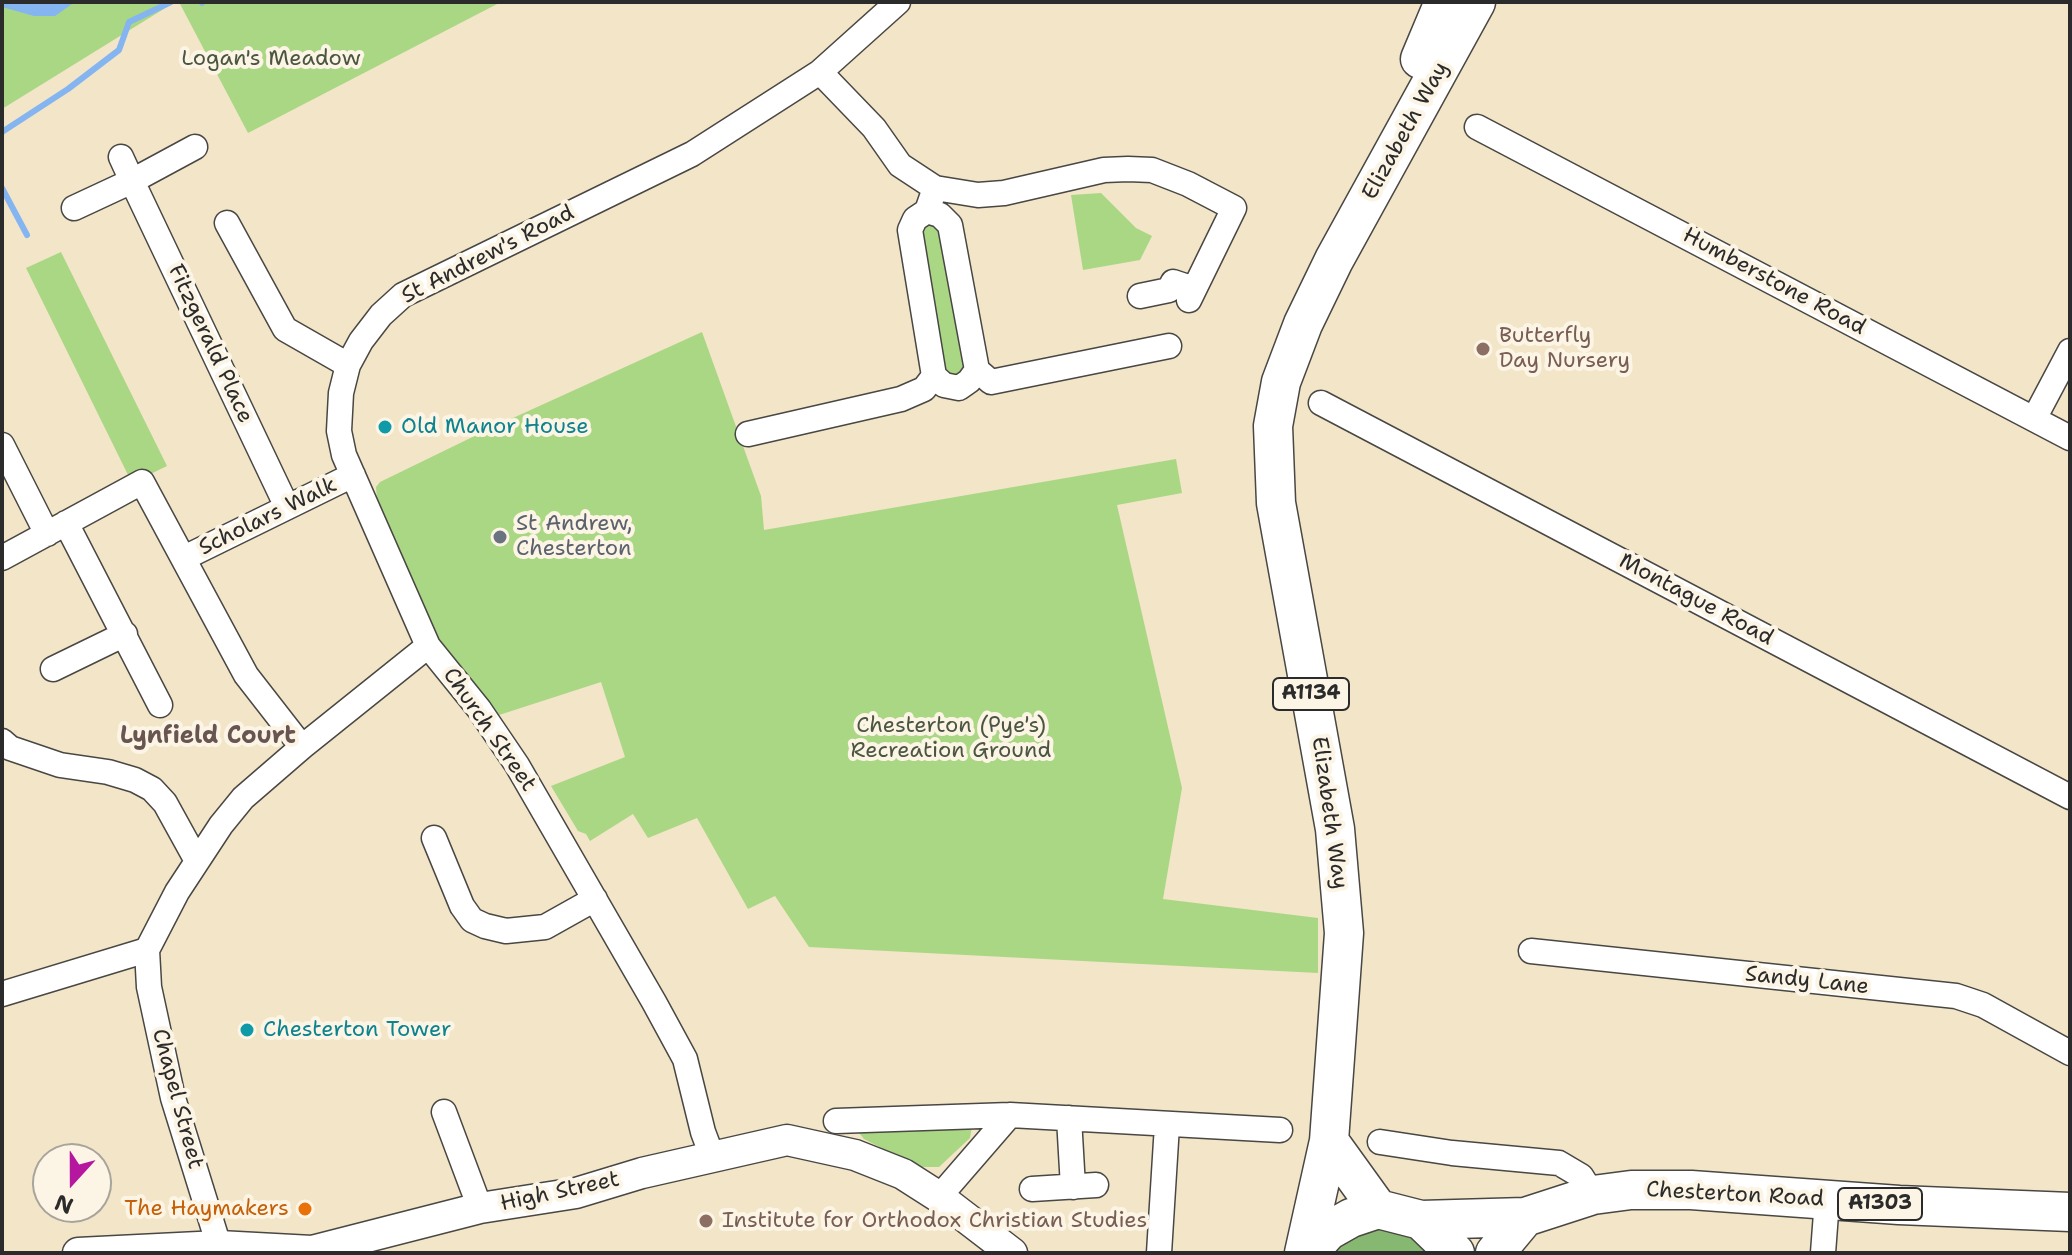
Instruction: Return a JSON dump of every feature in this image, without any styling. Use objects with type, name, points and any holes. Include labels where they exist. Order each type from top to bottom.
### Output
[{"type":"main road","name":"Elizabeth Way","points":[[1334,260],[1348,216],[1400,109],[1444,2]]},
{"type":"main road","name":"Elizabeth Way","points":[[1306,1253],[1329,1141],[1344,933],[1335,829],[1276,503],[1273,426],[1281,382],[1303,324],[1334,260],[1476,2]]},
{"type":"main road","points":[[1329,1141],[1378,1209]]},
{"type":"main road","name":"Chesterton Road","points":[[1421,1220],[1525,1217],[1593,1195],[1631,1190],[1691,1190],[2070,1212]]},
{"type":"main road","points":[[1306,1253],[1328,1231],[1351,1218],[1378,1209],[1421,1220],[1455,1253]]},
{"type":"main road","points":[[1495,1253],[1525,1217]]},
{"type":"street","name":"St Andrew's Road","points":[[428,646],[344,455],[339,431],[341,393],[348,365],[361,341],[381,315],[403,295],[692,154],[820,72],[898,2]]},
{"type":"street","points":[[820,72],[874,128],[950,225],[977,370],[991,382],[1169,346]]},
{"type":"street","name":"Humberstone Road","points":[[1477,127],[2070,438]]},
{"type":"street","points":[[74,208],[195,147]]},
{"type":"street","name":"Fitzgerald Place","points":[[121,157],[287,507]]},
{"type":"street","points":[[977,370],[959,388],[944,385],[934,376],[910,230],[931,200],[1004,193],[1104,170],[1152,170],[1188,184],[1234,208],[1191,295],[1173,282],[1169,290],[1140,296]]},
{"type":"street","points":[[227,223],[285,329],[348,365]]},
{"type":"street","points":[[2034,419],[2070,351]]},
{"type":"street","points":[[748,434],[901,399],[924,389],[934,376]]},
{"type":"street","name":"Montague Road","points":[[1321,403],[2070,797]]},
{"type":"street","points":[[2,445],[125,634],[160,705]]},
{"type":"street","name":"Scholars Walk","points":[[184,558],[353,475]]},
{"type":"street","name":"Scholars Walk","points":[[2,558],[142,482],[246,675],[302,747]]},
{"type":"street","points":[[53,669],[125,634]]},
{"type":"street","name":"Church Street","points":[[147,950],[177,892],[221,825],[243,798],[428,646],[479,709],[517,765],[685,1059],[712,1156]]},
{"type":"street","points":[[2,741],[10,748],[60,765],[108,772],[152,789],[165,803],[197,861]]},
{"type":"street","points":[[434,838],[462,906],[472,920],[506,931],[545,927],[595,899]]},
{"type":"street","points":[[2,994],[147,950]]},
{"type":"street","name":"Chapel Street","points":[[147,950],[149,987],[173,1098],[219,1246]]},
{"type":"street","name":"Sandy Lane","points":[[1531,951],[1956,996],[1983,1005],[2070,1053]]},
{"type":"street","points":[[444,1112],[480,1208]]},
{"type":"street","points":[[939,1197],[1010,1115]]},
{"type":"street","points":[[836,1121],[1010,1115],[1280,1130]]},
{"type":"street","points":[[1032,1189],[1084,1186],[1069,1118]]},
{"type":"street","points":[[1159,1253],[1167,1125]]},
{"type":"street","name":"High Street","points":[[78,1253],[219,1246],[313,1252],[480,1208],[576,1193],[712,1156],[787,1140],[855,1155],[903,1174],[939,1197],[1012,1253]]},
{"type":"street","points":[[1380,1142],[1452,1153],[1559,1163],[1581,1176],[1593,1195]]},
{"type":"street","points":[[1823,1253],[1827,1200]]},
{"type":"green space","points":[[2,2],[175,2],[2,109]]},
{"type":"green space","name":"Logan's Meadow","points":[[179,2],[501,2],[248,133]]},
{"type":"green space","points":[[1101,193],[1136,228],[1152,236],[1140,260],[1083,270],[1071,195]]},
{"type":"green space","points":[[927,223],[940,226],[967,364],[956,377],[943,373],[918,233]]},
{"type":"green space","points":[[61,252],[167,466],[132,483],[26,268]]},
{"type":"green space","name":"Chesterton (Pye's) Recreation Ground","points":[[702,332],[761,496],[764,530],[1176,459],[1182,493],[1117,505],[1182,788],[1163,899],[1318,918],[1318,973],[809,947],[775,896],[748,909],[697,818],[648,838],[633,814],[590,841],[586,834],[578,831],[551,786],[625,757],[601,682],[496,716],[436,639],[377,500],[376,487],[380,482],[491,428]]},
{"type":"green space","points":[[972,1126],[970,1138],[939,1167],[918,1167],[864,1139],[855,1128]]},
{"type":"green space","points":[[1382,1226],[1407,1228],[1438,1253],[1333,1253],[1337,1246],[1359,1230]]},
{"type":"water","points":[[2,2],[75,2],[55,16],[34,16],[2,7]]},
{"type":"waterway","points":[[2,132],[68,89],[119,50],[129,22],[171,2]]},
{"type":"waterway","points":[[2,188],[27,235]]},
{"type":"place","name":"Butterfly Day Nursery","points":[[1483,349]]},
{"type":"place","name":"Old Manor House","points":[[385,427]]},
{"type":"place","name":"St Andrew, Chesterton","points":[[500,537]]},
{"type":"place","name":"Chesterton Tower","points":[[247,1030]]},
{"type":"place","name":"The Haymakers","points":[[305,1209]]},
{"type":"place","name":"Institute for Orthodox Christian Studies","points":[[706,1221]]},
{"type":"district","name":"Lynfield Court","points":[[208,737]]}]
